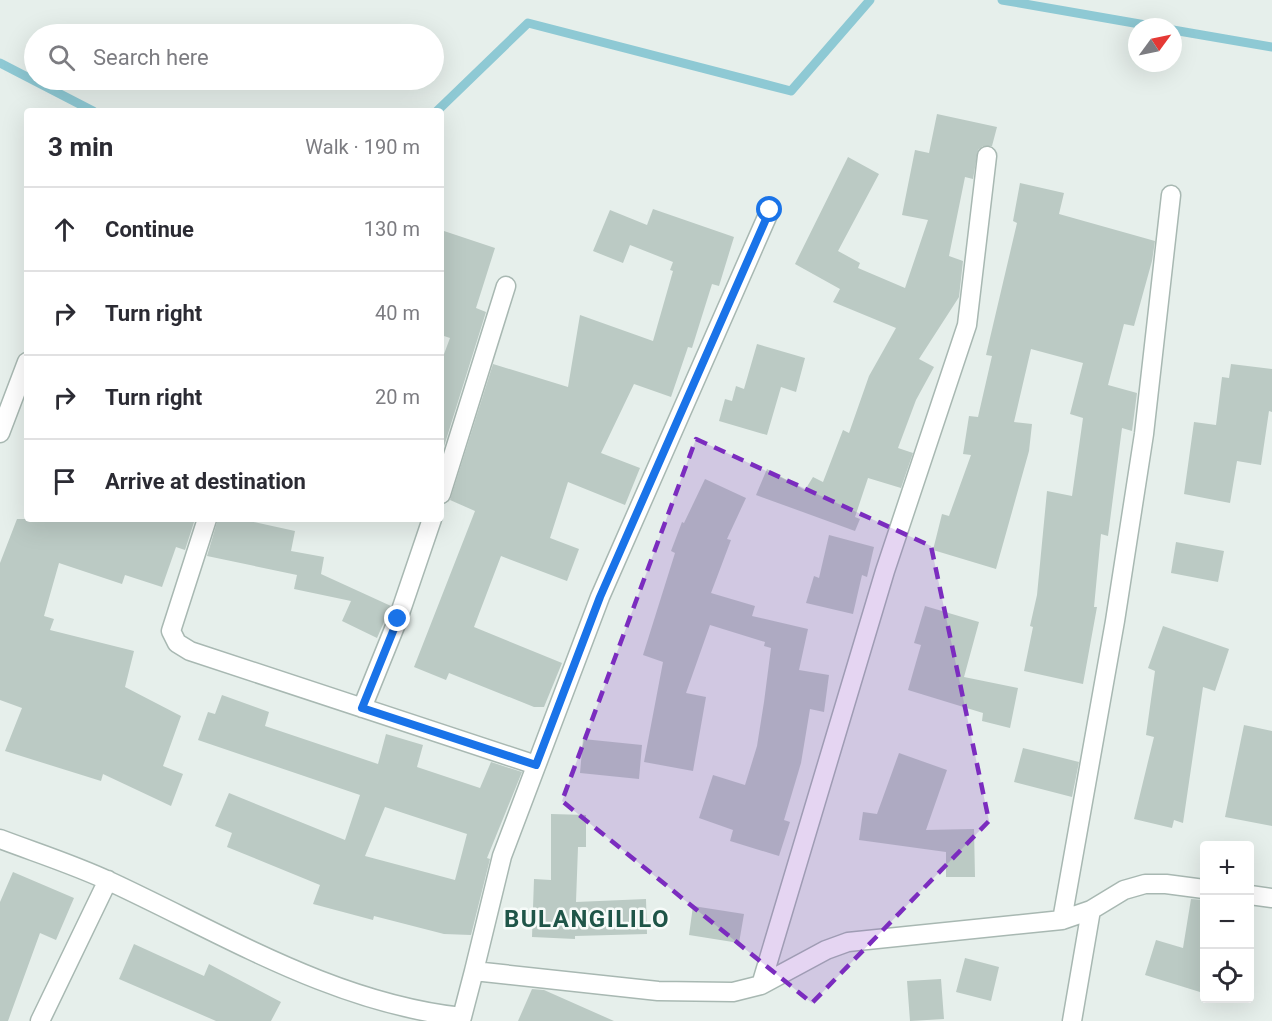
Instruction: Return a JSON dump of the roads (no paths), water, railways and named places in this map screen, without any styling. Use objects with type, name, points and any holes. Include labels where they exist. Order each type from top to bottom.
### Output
[{"type":"street","points":[[761,985],[885,571],[966,325],[987,156]]},
{"type":"street","points":[[1062,920],[1115,621],[1144,434],[1171,195]]},
{"type":"street","points":[[0,839],[108,880],[318,982],[387,1004],[461,1019],[502,856],[600,597],[770,210]]},
{"type":"street","points":[[444,484],[506,286]]},
{"type":"street","points":[[0,433],[24,370]]},
{"type":"street","points":[[206,522],[171,631],[177,643],[190,651],[536,765]]},
{"type":"street","points":[[362,708],[398,619],[431,522]]},
{"type":"street","points":[[40,1021],[108,880]]},
{"type":"street","points":[[474,971],[658,991],[733,992],[761,985],[826,950],[848,942],[1062,920],[1091,909],[1124,890],[1144,884],[1200,888]]},
{"type":"street","points":[[1254,896],[1272,898]]},
{"type":"street","points":[[1072,1021],[1091,909]]},
{"type":"waterway","points":[[440,108],[528,23],[791,91],[870,0]]},
{"type":"waterway","points":[[1002,0],[1128,22]]},
{"type":"waterway","points":[[1182,32],[1272,47]]},
{"type":"waterway","points":[[0,63],[24,75]]},
{"type":"waterway","points":[[52,90],[87,108]]},
{"type":"district","name":"BULANGILILO","points":[[587,919]]}]
